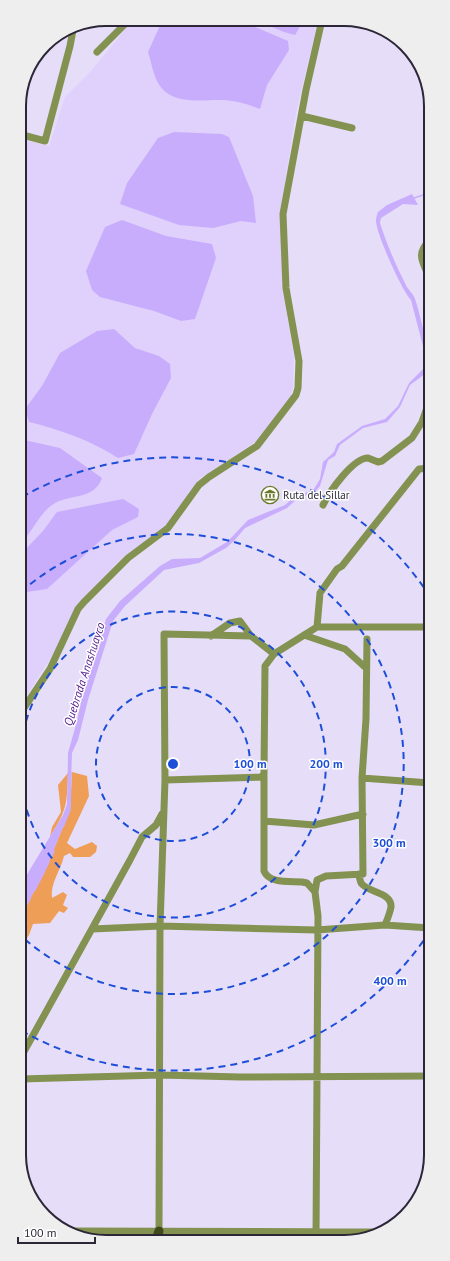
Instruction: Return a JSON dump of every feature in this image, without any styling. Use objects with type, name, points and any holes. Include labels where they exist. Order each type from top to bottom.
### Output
[{"type":"main road","points":[[158,1235],[159,1231]]},
{"type":"main road","points":[[159,1231],[160,1235]]},
{"type":"street","points":[[97,52],[123,26]]},
{"type":"street","points":[[26,705],[50,669],[78,609],[84,602],[128,558],[168,528],[199,485],[209,476],[257,446],[296,395],[298,388],[299,361],[286,288],[283,214],[306,90],[321,26]]},
{"type":"street","points":[[26,136],[45,140],[72,33]]},
{"type":"street","points":[[302,116],[352,128]]},
{"type":"street","points":[[424,246],[421,253],[424,265]]},
{"type":"street","points":[[323,505],[333,487],[360,460],[368,458],[378,462],[382,461],[412,438],[424,416]]},
{"type":"street","points":[[318,627],[320,593],[337,569],[342,566],[419,469],[424,469]]},
{"type":"street","points":[[210,636],[235,621],[240,621],[251,636],[274,654]]},
{"type":"street","points":[[315,892],[307,883],[268,878],[264,871],[265,666],[274,654],[318,627],[424,627]]},
{"type":"street","points":[[159,1231],[160,926],[165,780],[164,634],[251,636]]},
{"type":"street","points":[[304,635],[345,649],[366,668]]},
{"type":"street","points":[[316,1232],[318,916],[315,892],[317,880],[320,878],[363,874],[362,778],[366,719],[367,639]]},
{"type":"street","points":[[165,780],[255,779],[264,774]]},
{"type":"street","points":[[362,778],[424,783]]},
{"type":"street","points":[[26,1048],[139,842],[142,837],[156,825],[163,812]]},
{"type":"street","points":[[264,821],[314,825],[363,814]]},
{"type":"street","points":[[359,874],[361,882],[367,888],[384,896],[390,903],[391,907],[385,925]]},
{"type":"street","points":[[92,929],[160,926],[317,930],[385,925],[424,928]]},
{"type":"street","points":[[26,1079],[160,1075],[424,1076]]},
{"type":"street","points":[[97,1234],[159,1231],[365,1232]]},
{"type":"shaded area","points":[[128,26],[317,26],[296,113],[280,214],[287,317],[294,355],[293,388],[289,401],[260,439],[199,479],[169,523],[123,557],[85,596],[54,653],[26,697],[26,141],[49,146],[65,97],[90,72]]},
{"type":"shaded area","points":[[160,26],[253,26],[288,41],[289,50],[267,85],[260,109],[229,100],[187,100],[170,95],[157,81],[148,52]]},
{"type":"shaded area","points":[[270,26],[300,26],[295,35]]},
{"type":"shaded area","points":[[174,132],[222,134],[229,137],[253,196],[256,223],[241,221],[213,228],[179,225],[120,204],[127,183],[158,138]]},
{"type":"shaded area","points":[[412,194],[418,205],[403,204],[381,218],[380,223],[398,268],[415,299],[424,333],[424,350],[411,300],[390,262],[377,227],[376,221],[378,212],[387,205]]},
{"type":"shaded area","points":[[122,220],[166,236],[212,244],[216,258],[195,319],[181,321],[154,311],[100,297],[92,290],[86,271],[105,227]]},
{"type":"shaded area","points":[[114,329],[135,348],[159,356],[170,364],[171,378],[152,414],[134,454],[118,458],[75,436],[29,422],[26,412],[26,408],[42,386],[60,353],[97,331]]},
{"type":"shaded area","points":[[424,368],[424,375],[410,385],[400,407],[387,422],[363,428],[340,445],[335,456],[328,460],[320,486],[315,492],[297,499],[287,508],[245,528],[226,548],[199,563],[164,570],[125,606],[113,621],[88,700],[78,740],[72,753],[70,810],[44,874],[26,906],[26,876],[63,815],[67,804],[68,753],[84,688],[106,619],[120,601],[160,566],[172,559],[200,558],[227,542],[248,520],[285,505],[295,496],[314,489],[320,479],[323,462],[334,452],[337,444],[362,426],[385,419],[398,406],[409,383]]},
{"type":"shaded area","points":[[26,440],[60,448],[102,478],[93,490],[80,496],[59,501],[52,505],[43,513],[26,538]]},
{"type":"shaded area","points":[[123,499],[139,509],[138,517],[112,530],[47,589],[26,592],[26,549],[43,531],[57,512]]},
{"type":"shaded area","points":[[72,772],[87,776],[89,796],[67,843],[75,849],[92,842],[97,846],[96,852],[90,857],[73,857],[70,853],[64,856],[54,882],[52,898],[63,892],[67,895],[63,905],[68,908],[64,913],[59,911],[50,923],[33,924],[26,939],[26,906],[44,873],[70,810]]},
{"type":"shaded area","points":[[68,773],[65,806],[60,820],[50,837],[52,827],[61,812],[58,785]]},
{"type":"waterway","name":"Quebrada Anashuayco","points":[[414,198],[424,195]]},
{"type":"waterway","name":"Quebrada Anashuayco","points":[[63,827],[70,810],[71,772]]},
{"type":"waterway","name":"Quebrada Anashuayco","points":[[51,858],[54,851]]},
{"type":"waterway","name":"Quebrada Anashuayco","points":[[35,890],[49,862]]},
{"type":"waterway","name":"Quebrada Anashuayco","points":[[26,906],[30,899]]},
{"type":"place","name":"Ruta del Sillar","points":[[270,495]]}]
